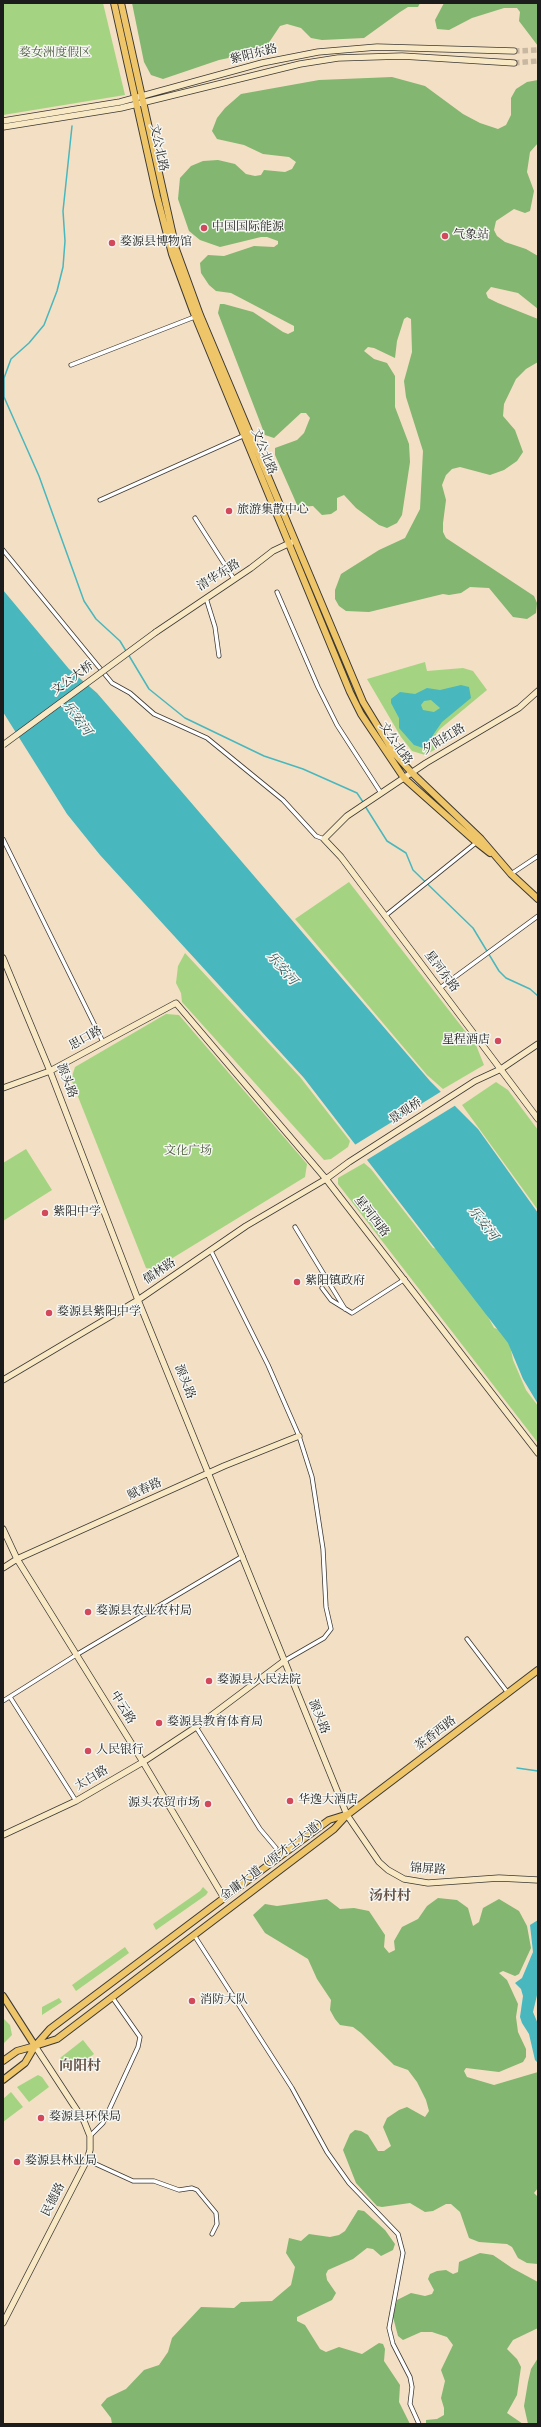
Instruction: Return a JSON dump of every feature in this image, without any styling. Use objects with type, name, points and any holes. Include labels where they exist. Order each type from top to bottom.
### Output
[{"type":"main road","name":"文公北路","points":[[114,3],[157,196],[172,254],[247,434],[288,544],[361,714],[404,778],[494,855],[511,874],[538,899]]},
{"type":"main road","name":"文公北路","points":[[121,3],[143,99],[167,216],[198,316]]},
{"type":"main road","name":"文公北路","points":[[247,434],[296,540],[363,702],[387,741],[412,773],[478,841]]},
{"type":"main road","name":"茶香西路","points":[[347,1815],[538,1670]]},
{"type":"main road","name":"金庸大道（原才士大道）","points":[[3,2080],[25,2063],[35,2046],[50,2029],[329,1820],[347,1815]]},
{"type":"main road","name":"金庸大道（原才士大道）","points":[[3,2061],[17,2051],[57,2039],[193,1934],[334,1829],[347,1815]]},
{"type":"main road","points":[[3,1996],[35,2046]]},
{"type":"street","name":"紫阳东路","points":[[3,127],[136,101],[262,63],[318,52],[377,47],[514,51]]},
{"type":"street","name":"紫阳东路","points":[[143,99],[300,64],[338,58],[402,56],[514,63]]},
{"type":"street","name":"紫阳东路","points":[[3,120],[136,101]]},
{"type":"street","points":[[71,365],[198,316]]},
{"type":"street","points":[[100,500],[186,460],[247,434]]},
{"type":"street","points":[[195,518],[234,579]]},
{"type":"street","name":"清华东路","points":[[156,632],[273,551],[296,540]]},
{"type":"street","points":[[3,550],[112,683],[130,694],[154,714],[207,738],[283,800],[316,836],[324,839]]},
{"type":"street","points":[[277,592],[318,687],[337,725],[381,793]]},
{"type":"street","points":[[206,597],[215,627],[219,656]]},
{"type":"street","name":"文公大桥","points":[[3,744],[156,632]]},
{"type":"street","name":"夕阳红路","points":[[324,839],[339,822],[364,804],[519,708],[538,691]]},
{"type":"street","points":[[3,839],[103,1042]]},
{"type":"street","name":"星河东路","points":[[324,839],[385,916],[538,1119]]},
{"type":"street","points":[[385,916],[478,841]]},
{"type":"street","points":[[511,874],[538,856]]},
{"type":"street","points":[[440,988],[538,916]]},
{"type":"street","name":"源头路","points":[[3,958],[50,1071],[138,1300],[347,1815]]},
{"type":"street","name":"思口路","points":[[3,1088],[50,1071],[176,1003]]},
{"type":"street","name":"星河西路","points":[[176,1003],[326,1179],[405,1279],[538,1453]]},
{"type":"street","name":"景观桥","points":[[326,1179],[349,1162],[475,1081],[500,1068],[538,1044]]},
{"type":"street","name":"儒林路","points":[[3,1380],[138,1300],[246,1226],[326,1179]]},
{"type":"street","points":[[295,1227],[345,1310]]},
{"type":"street","points":[[211,1251],[268,1365],[299,1436],[312,1477],[323,1549],[326,1607],[331,1629],[324,1638],[284,1661]]},
{"type":"street","points":[[322,1288],[331,1300],[352,1313],[405,1279]]},
{"type":"street","name":"赋春路","points":[[3,1568],[17,1559],[209,1473],[299,1436]]},
{"type":"street","name":"中云路","points":[[3,1529],[17,1559],[143,1762],[224,1898]]},
{"type":"street","points":[[3,1701],[76,1655],[243,1556]]},
{"type":"street","points":[[466,1639],[508,1693]]},
{"type":"street","name":"太白路","points":[[3,1835],[76,1801],[143,1762],[196,1727],[284,1661]]},
{"type":"street","points":[[10,1697],[76,1801]]},
{"type":"street","points":[[196,1727],[260,1829],[276,1848]]},
{"type":"street","name":"锦屏路","points":[[347,1815],[379,1862],[388,1870],[404,1879],[428,1883],[499,1878],[538,1880]]},
{"type":"street","points":[[193,1934],[292,2088],[327,2152],[349,2183],[398,2234],[404,2253],[389,2328],[393,2344],[410,2377],[412,2386],[410,2404],[419,2424]]},
{"type":"street","points":[[90,2136],[103,2123],[138,2047],[140,2037],[112,1997]]},
{"type":"street","name":"民德路","points":[[3,2323],[87,2160],[90,2150],[90,2136],[84,2121],[35,2046]]},
{"type":"street","points":[[87,2160],[133,2181],[154,2181],[179,2190],[192,2188],[197,2190],[216,2213],[217,2224],[212,2234]]},
{"type":"green space","name":"婺女洲度假区","points":[[3,3],[103,3],[125,95],[3,115]]},
{"type":"green space","points":[[132,3],[420,3],[418,7],[408,7],[400,12],[364,38],[322,40],[311,38],[301,28],[287,24],[280,26],[268,44],[257,52],[219,60],[163,79],[151,75],[144,62]]},
{"type":"green space","points":[[444,3],[538,3],[538,46],[519,21],[520,12],[517,8],[504,8],[472,18],[449,30],[437,29],[435,20]]},
{"type":"green space","points":[[392,77],[425,86],[463,114],[480,123],[498,129],[506,125],[511,115],[511,98],[516,89],[527,82],[538,80],[538,143],[530,152],[527,172],[534,191],[530,211],[525,213],[514,209],[496,221],[494,230],[497,236],[505,242],[526,249],[538,256],[538,309],[518,293],[491,287],[486,293],[488,298],[498,303],[538,319],[538,362],[526,369],[516,379],[504,404],[503,416],[515,430],[523,452],[517,461],[504,470],[490,475],[460,467],[452,469],[446,475],[442,485],[446,500],[443,532],[446,538],[534,596],[537,603],[536,613],[527,619],[513,617],[489,588],[470,587],[461,593],[449,595],[443,594],[369,612],[346,611],[339,606],[335,599],[335,590],[341,574],[379,550],[405,538],[420,509],[423,451],[406,397],[404,381],[412,352],[411,319],[407,317],[404,319],[397,341],[395,358],[374,348],[368,347],[364,351],[374,359],[387,363],[395,376],[395,407],[409,444],[410,462],[402,515],[397,523],[387,528],[379,525],[356,508],[344,495],[337,498],[337,510],[331,514],[322,515],[313,506],[298,507],[275,455],[275,448],[297,440],[304,433],[310,418],[306,413],[301,413],[274,438],[265,435],[218,313],[220,304],[253,312],[288,334],[294,331],[294,326],[231,293],[216,291],[209,285],[201,273],[200,263],[208,255],[224,256],[254,246],[274,247],[278,244],[278,241],[267,237],[261,237],[220,247],[200,240],[189,231],[178,199],[180,178],[191,166],[203,161],[218,160],[235,164],[246,174],[255,176],[261,175],[264,170],[285,172],[292,169],[296,162],[289,157],[263,154],[244,145],[217,139],[212,131],[217,118],[225,108],[241,94],[319,80]]},
{"type":"green space","points":[[425,662],[427,671],[463,668],[473,671],[487,690],[440,729],[436,734],[434,746],[436,749],[425,755],[412,751],[401,737],[367,679]]},
{"type":"green space","points":[[349,882],[476,1045],[484,1065],[443,1089],[427,1075],[295,919]]},
{"type":"green space","points":[[185,953],[300,1077],[350,1141],[348,1147],[331,1159],[324,1160],[182,1002],[181,993],[176,983],[178,966]]},
{"type":"green space","name":"文化广场","points":[[166,1014],[179,1015],[307,1164],[305,1177],[153,1270],[146,1268],[71,1079],[75,1067]]},
{"type":"green space","points":[[496,1082],[508,1090],[538,1130],[538,1210],[462,1105]]},
{"type":"green space","points":[[26,1149],[52,1190],[3,1221],[3,1163]]},
{"type":"green space","points":[[364,1163],[371,1169],[433,1248],[443,1250],[480,1302],[494,1328],[501,1330],[509,1340],[513,1360],[526,1390],[538,1406],[538,1443],[338,1184],[338,1178]]},
{"type":"green space","points":[[203,1887],[208,1892],[206,1895],[156,1930],[153,1924],[200,1891]]},
{"type":"green space","points":[[438,1898],[457,1900],[468,1908],[473,1926],[479,1922],[483,1908],[499,1899],[519,1911],[527,1926],[531,1948],[519,1974],[515,1976],[503,1971],[499,1973],[507,1980],[518,2004],[516,2017],[518,2032],[526,2049],[526,2057],[523,2062],[499,2072],[466,2068],[464,2071],[467,2077],[494,2085],[538,2072],[538,2188],[534,2193],[538,2197],[538,2264],[527,2263],[518,2258],[512,2247],[507,2244],[479,2242],[469,2238],[460,2212],[451,2204],[446,2204],[433,2211],[425,2212],[410,2203],[382,2207],[377,2206],[356,2183],[343,2150],[350,2134],[355,2130],[361,2131],[368,2135],[378,2151],[384,2151],[391,2146],[383,2127],[387,2118],[399,2110],[407,2107],[425,2117],[429,2111],[426,2100],[417,2082],[408,2070],[394,2065],[353,2027],[340,2025],[330,2010],[331,2000],[317,1979],[308,1959],[265,1933],[253,1915],[265,1904],[277,1906],[327,1899],[340,1909],[354,1908],[369,1911],[385,1935],[384,1947],[389,1953],[395,1950],[394,1941],[402,1927],[418,1919],[427,1906]]},
{"type":"green space","points":[[125,1947],[129,1953],[76,1991],[72,1985]]},
{"type":"green space","points":[[59,1998],[62,2002],[42,2015],[42,2007]]},
{"type":"green space","points":[[3,2018],[10,2025],[12,2035],[3,2044]]},
{"type":"green space","points":[[83,2040],[94,2054],[72,2070],[67,2063],[64,2064],[60,2058]]},
{"type":"green space","points":[[38,2075],[42,2077],[49,2087],[29,2102],[17,2087]]},
{"type":"green space","points":[[11,2092],[23,2107],[3,2122],[3,2099]]},
{"type":"green space","points":[[358,2210],[364,2211],[385,2230],[395,2244],[393,2250],[381,2256],[373,2249],[367,2248],[353,2259],[328,2270],[326,2274],[327,2280],[336,2293],[332,2300],[297,2317],[297,2321],[305,2325],[320,2349],[326,2352],[339,2347],[362,2354],[379,2343],[383,2344],[385,2349],[384,2361],[400,2385],[399,2402],[410,2424],[112,2424],[111,2418],[101,2405],[107,2398],[126,2389],[144,2370],[159,2365],[168,2352],[172,2338],[201,2307],[234,2308],[241,2302],[272,2301],[291,2285],[295,2267],[286,2253],[289,2238],[301,2241],[309,2234],[330,2237],[339,2235],[345,2231]]},
{"type":"green space","points":[[480,2253],[493,2255],[512,2268],[538,2282],[538,2328],[513,2340],[507,2349],[517,2359],[521,2367],[517,2395],[507,2413],[523,2424],[426,2424],[426,2420],[437,2419],[444,2415],[444,2408],[441,2398],[445,2381],[441,2370],[453,2345],[447,2337],[432,2332],[421,2332],[403,2340],[398,2336],[393,2317],[397,2300],[411,2293],[425,2296],[432,2294],[434,2290],[428,2279],[430,2274],[437,2271],[446,2270],[453,2274],[458,2272],[459,2262]]},
{"type":"green space","points":[[538,2358],[538,2424],[528,2424],[524,2406],[531,2369]]},
{"type":"water","name":"乐安河","points":[[3,590],[69,669],[97,693],[430,1081],[478,1129],[538,1213],[538,1404],[523,1379],[508,1343],[304,1078],[100,855],[67,814],[3,712]]},
{"type":"water","points":[[461,685],[469,687],[471,698],[442,722],[433,735],[430,746],[423,748],[414,745],[399,728],[399,718],[391,703],[391,699],[400,692],[415,694],[427,688],[440,690]],"holes":[[[431,700],[440,708],[434,712],[423,710],[421,705],[424,701]]]},
{"type":"water","points":[[538,1920],[538,1991],[533,2012],[538,2024],[538,2063],[535,2060],[529,2034],[520,2017],[523,1996],[521,1989],[515,1983],[522,1978],[533,1952],[530,1925]]},
{"type":"pier","points":[[442,1091],[456,1105],[365,1161],[353,1146]]},
{"type":"waterway","points":[[72,126],[63,211],[65,241],[63,267],[57,291],[44,325],[29,343],[11,359],[4,378],[4,397],[39,476],[84,601],[96,619],[120,641],[126,651]]},
{"type":"waterway","points":[[128,654],[149,689],[185,718],[264,756],[303,769],[357,793],[363,802]]},
{"type":"waterway","points":[[365,806],[387,841],[406,853],[413,870],[473,928],[499,971],[506,978],[530,989],[538,996]]},
{"type":"waterway","points":[[517,1768],[538,1771]]},
{"type":"tunnel","points":[[514,51],[538,50]]},
{"type":"tunnel","points":[[514,63],[538,61]]},
{"type":"place","name":"中国国际能源","points":[[204,228]]},
{"type":"place","name":"气象站","points":[[445,236]]},
{"type":"place","name":"婺源县博物馆","points":[[112,243]]},
{"type":"place","name":"旅游集散中心","points":[[229,511]]},
{"type":"place","name":"星程酒店","points":[[498,1041]]},
{"type":"place","name":"紫阳中学","points":[[45,1213]]},
{"type":"place","name":"紫阳镇政府","points":[[297,1282]]},
{"type":"place","name":"婺源县紫阳中学","points":[[49,1313]]},
{"type":"place","name":"婺源县农业农村局","points":[[88,1612]]},
{"type":"place","name":"婺源县人民法院","points":[[209,1681]]},
{"type":"place","name":"婺源县教育体育局","points":[[159,1723]]},
{"type":"place","name":"人民银行","points":[[88,1751]]},
{"type":"place","name":"华逸大酒店","points":[[290,1801]]},
{"type":"place","name":"源头农贸市场","points":[[208,1804]]},
{"type":"place","name":"消防大队","points":[[192,2001]]},
{"type":"place","name":"婺源县环保局","points":[[41,2118]]},
{"type":"place","name":"婺源县林业局","points":[[17,2162]]},
{"type":"district","name":"汤村村","points":[[390,1897]]},
{"type":"district","name":"向阳村","points":[[80,2067]]}]
